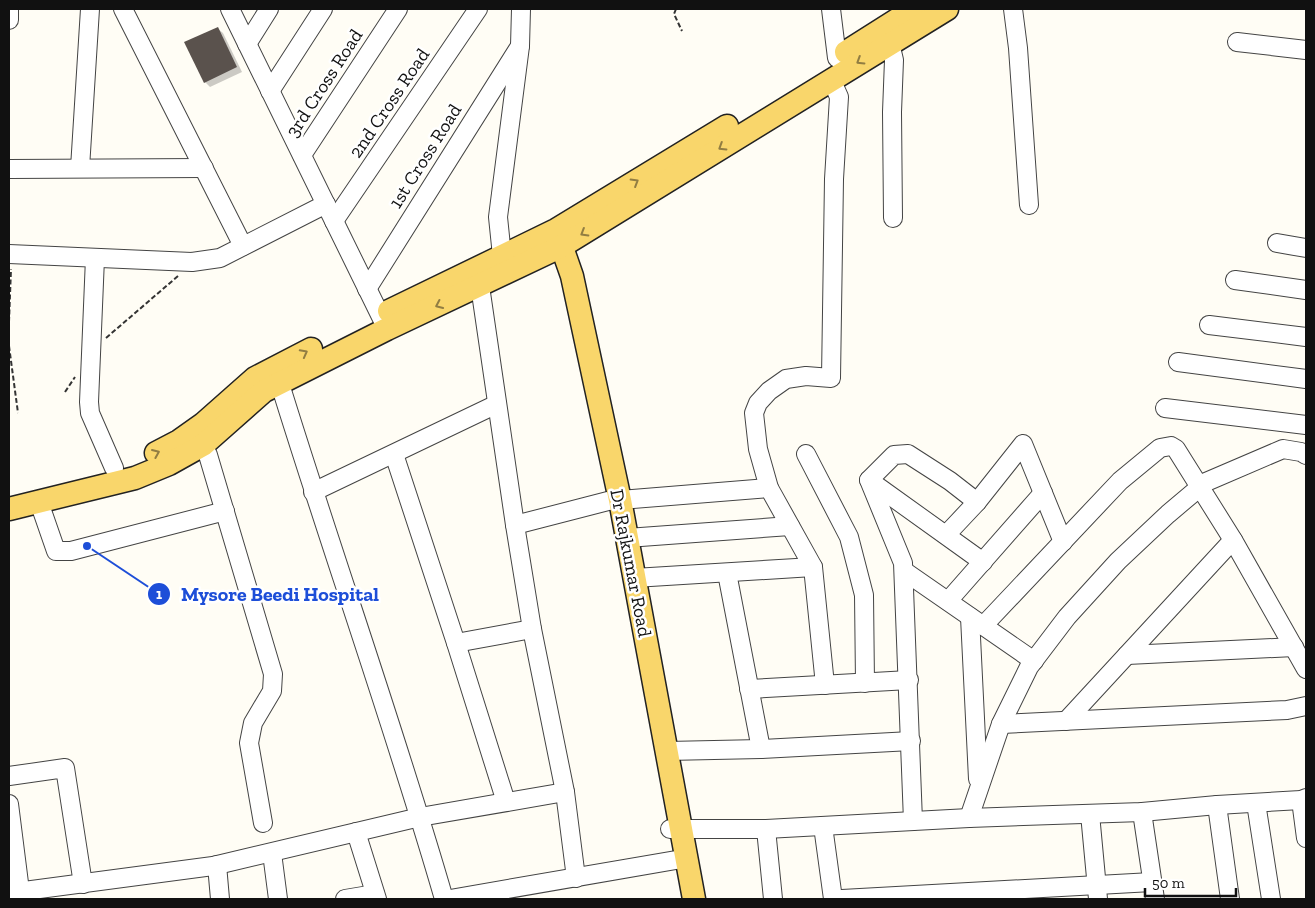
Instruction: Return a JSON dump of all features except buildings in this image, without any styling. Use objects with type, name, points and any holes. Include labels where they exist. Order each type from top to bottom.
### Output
[{"type":"main road","points":[[383,322],[480,286],[834,69],[914,9]]},
{"type":"main road","points":[[834,69],[890,43],[947,9]]},
{"type":"main road","points":[[9,495],[114,468],[162,451],[204,424],[255,378],[277,376],[383,322],[502,256],[552,242]]},
{"type":"main road","name":"Dr Rajkumar Road","points":[[552,242],[559,281],[614,501],[676,829],[694,899]]},
{"type":"main road","points":[[9,510],[135,478],[169,464],[204,445],[264,391],[277,376]]},
{"type":"main road","name":"Dr Rajkumar Road","points":[[614,501],[627,538],[667,751],[676,829],[676,860],[682,899]]},
{"type":"street","points":[[9,9],[9,20]]},
{"type":"street","points":[[80,168],[90,9]]},
{"type":"street","points":[[123,9],[244,246]]},
{"type":"street","points":[[230,9],[383,322]]},
{"type":"street","points":[[247,44],[270,9]]},
{"type":"street","points":[[270,91],[323,9]]},
{"type":"street","name":"3rd Cross Road","points":[[302,155],[398,9]]},
{"type":"street","name":"2nd Cross Road","points":[[334,221],[478,9]]},
{"type":"street","points":[[502,256],[498,217],[520,46],[521,9]]},
{"type":"street","points":[[825,685],[813,567],[768,488],[758,449],[754,427],[754,413],[758,403],[769,391],[786,379],[806,376],[831,378],[834,180],[839,97],[834,69],[831,9]]},
{"type":"street","points":[[1013,9],[1018,48],[1029,205]]},
{"type":"street","points":[[1237,42],[1306,50]]},
{"type":"street","points":[[890,43],[894,60],[892,112],[893,218]]},
{"type":"street","name":"1st Cross Road","points":[[367,288],[520,46]]},
{"type":"street","points":[[9,169],[204,168]]},
{"type":"street","points":[[10,254],[192,262],[220,258],[326,204]]},
{"type":"street","points":[[1277,243],[1306,248]]},
{"type":"street","points":[[95,258],[89,402],[90,413],[114,468]]},
{"type":"street","points":[[1235,280],[1306,290]]},
{"type":"street","points":[[480,286],[515,525],[532,629],[565,792],[576,878]]},
{"type":"street","points":[[1209,325],[1306,337]]},
{"type":"street","points":[[1178,362],[1306,379]]},
{"type":"street","points":[[277,376],[313,492],[420,817],[444,899]]},
{"type":"street","points":[[313,492],[497,404]]},
{"type":"street","points":[[1165,408],[1306,425]]},
{"type":"street","points":[[946,535],[977,502],[1024,444],[1063,542]]},
{"type":"street","points":[[204,445],[274,674],[272,691],[253,723],[249,743],[263,823]]},
{"type":"street","points":[[978,790],[977,621],[1063,542],[1120,481],[1160,448],[1171,446],[1176,449],[1233,540],[1306,669]]},
{"type":"street","points":[[969,818],[1001,724],[1034,661],[1067,617],[1118,562],[1168,514],[1206,482],[1283,449],[1304,456]]},
{"type":"street","points":[[394,454],[506,802]]},
{"type":"street","points":[[806,454],[849,537],[864,595],[865,683]]},
{"type":"street","points":[[870,480],[894,455],[908,454],[977,502]]},
{"type":"street","points":[[870,480],[983,562]]},
{"type":"street","points":[[870,480],[903,563],[914,821]]},
{"type":"street","points":[[515,525],[614,501],[768,488]]},
{"type":"street","points":[[948,601],[1043,493]]},
{"type":"street","points":[[39,502],[56,551],[71,551],[225,511]]},
{"type":"street","points":[[627,538],[790,526]]},
{"type":"street","points":[[1066,721],[1233,540]]},
{"type":"street","points":[[634,578],[813,567]]},
{"type":"street","points":[[904,571],[1034,661]]},
{"type":"street","points":[[727,573],[761,749]]},
{"type":"street","points":[[456,644],[532,629]]},
{"type":"street","points":[[1127,655],[1294,647]]},
{"type":"street","points":[[749,689],[908,680]]},
{"type":"street","points":[[1001,724],[1287,710],[1306,706]]},
{"type":"street","points":[[667,751],[761,749],[911,741]]},
{"type":"street","points":[[9,776],[65,768],[83,884]]},
{"type":"street","points":[[9,804],[17,895],[217,866],[420,817],[565,792]]},
{"type":"street","points":[[676,829],[766,829],[969,818],[1142,812],[1217,804],[1304,799],[1306,838]]},
{"type":"street","points":[[1256,803],[1270,899]]},
{"type":"street","points":[[1217,804],[1230,899]]},
{"type":"street","points":[[842,899],[1154,891],[1142,812]]},
{"type":"street","points":[[1090,814],[1097,892]]},
{"type":"street","points":[[823,826],[832,899]]},
{"type":"street","points":[[766,829],[773,899]]},
{"type":"street","points":[[345,899],[376,897],[356,832]]},
{"type":"street","points":[[272,853],[278,899]]},
{"type":"street","points":[[450,899],[676,860]]},
{"type":"street","points":[[217,866],[220,899]]},
{"type":"path","points":[[676,9],[674,14],[682,32]]},
{"type":"path","points":[[9,322],[10,254]]},
{"type":"path","points":[[65,392],[92,351],[192,262]]},
{"type":"path","points":[[9,346],[18,413]]},
{"type":"place","name":"Mysore Beedi Hospital","points":[[87,546]]}]
